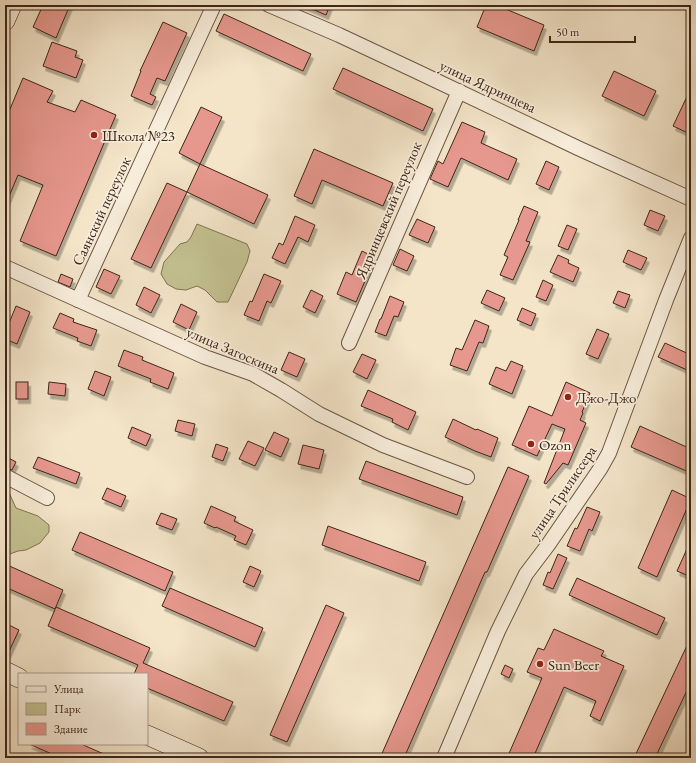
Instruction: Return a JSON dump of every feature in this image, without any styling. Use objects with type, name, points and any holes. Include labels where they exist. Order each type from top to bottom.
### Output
[{"type":"street","points":[[5,21],[12,5]]},
{"type":"street","name":"Саянский переулок","points":[[78,300],[214,5]]},
{"type":"street","name":"улица Ядринцева","points":[[269,5],[333,33],[580,149],[691,199]]},
{"type":"street","name":"Ядринцевский переулок","points":[[349,343],[458,91]]},
{"type":"street","name":"улица Трилиссера","points":[[444,758],[498,632],[526,574],[548,545],[596,475],[609,453],[666,300],[691,238]]},
{"type":"street","name":"улица Загоскина","points":[[5,267],[205,357],[253,374],[319,414],[383,445],[467,477]]},
{"type":"street","points":[[5,476],[47,498]]},
{"type":"street","points":[[5,671],[18,678]]},
{"type":"street","points":[[148,735],[199,758]]},
{"type":"green space","points":[[197,224],[247,244],[250,251],[247,262],[228,302],[217,302],[205,290],[197,286],[186,290],[176,289],[167,284],[161,274],[164,262],[180,244],[187,242]]},
{"type":"green space","points":[[5,484],[16,508],[38,516],[49,525],[49,532],[40,543],[26,550],[10,554],[5,552]]},
{"type":"building","points":[[43,5],[70,5],[56,38],[33,27]]},
{"type":"building","points":[[303,5],[330,5],[326,15]]},
{"type":"building","points":[[486,5],[496,5],[544,25],[534,51],[477,27]]},
{"type":"building","points":[[224,14],[311,54],[303,71],[216,31]]},
{"type":"building","points":[[163,22],[187,33],[165,81],[157,78],[150,94],[156,97],[152,105],[131,96],[140,71]]},
{"type":"building","points":[[52,42],[77,51],[75,57],[83,60],[76,78],[43,66]]},
{"type":"building","points":[[343,68],[433,109],[423,131],[333,89]]},
{"type":"building","points":[[614,71],[656,91],[644,116],[602,96]]},
{"type":"building","points":[[23,78],[53,91],[47,102],[75,112],[81,100],[116,115],[56,256],[20,241],[43,185],[18,175],[5,206],[5,121]]},
{"type":"building","points":[[691,88],[691,128],[688,133],[673,126]]},
{"type":"building","points":[[201,107],[222,117],[200,164],[179,153]]},
{"type":"building","points":[[462,122],[485,132],[481,143],[517,159],[508,180],[461,158],[448,187],[430,179],[438,161],[443,164]]},
{"type":"building","points":[[314,149],[393,183],[383,206],[322,180],[312,204],[294,196]]},
{"type":"building","points":[[546,161],[559,167],[549,190],[536,184]]},
{"type":"building","points":[[200,164],[268,195],[254,224],[187,192]]},
{"type":"building","points":[[167,183],[187,192],[151,268],[131,259]]},
{"type":"building","points":[[524,206],[538,212],[526,241],[530,242],[513,280],[500,275],[508,257],[504,255]]},
{"type":"building","points":[[650,210],[665,216],[658,231],[644,225]]},
{"type":"building","points":[[295,216],[315,225],[308,242],[298,237],[285,264],[272,258],[279,243],[283,245]]},
{"type":"building","points":[[417,219],[435,227],[428,243],[409,235]]},
{"type":"building","points":[[567,225],[577,229],[568,250],[558,246]]},
{"type":"building","points":[[400,249],[414,256],[407,271],[393,265]]},
{"type":"building","points":[[628,250],[647,258],[641,270],[623,262]]},
{"type":"building","points":[[362,251],[374,257],[356,302],[337,294],[346,272],[352,275]]},
{"type":"building","points":[[558,255],[569,260],[568,263],[579,268],[573,282],[550,272]]},
{"type":"building","points":[[104,269],[120,276],[111,294],[96,287]]},
{"type":"building","points":[[61,274],[73,279],[70,287],[58,282]]},
{"type":"building","points":[[264,274],[281,281],[271,303],[267,301],[259,321],[244,315],[250,301],[252,302]]},
{"type":"building","points":[[543,280],[553,285],[546,301],[536,297]]},
{"type":"building","points":[[144,287],[160,295],[151,313],[136,305]]},
{"type":"building","points":[[311,290],[323,296],[315,313],[303,307]]},
{"type":"building","points":[[487,290],[505,298],[499,311],[481,303]]},
{"type":"building","points":[[618,291],[630,295],[625,308],[613,303]]},
{"type":"building","points":[[390,296],[404,302],[398,317],[394,316],[386,336],[375,332]]},
{"type":"building","points":[[181,304],[197,312],[189,330],[173,322]]},
{"type":"building","points":[[16,306],[30,312],[17,344],[5,339],[5,333]]},
{"type":"building","points":[[522,308],[536,314],[531,326],[517,320]]},
{"type":"building","points":[[60,313],[74,319],[73,322],[97,330],[91,346],[77,341],[78,338],[53,328]]},
{"type":"building","points":[[475,320],[489,326],[483,343],[479,342],[467,371],[450,365],[456,348],[462,350]]},
{"type":"building","points":[[597,329],[609,334],[598,359],[586,354]]},
{"type":"building","points":[[665,343],[691,355],[691,361],[687,370],[658,357]]},
{"type":"building","points":[[124,350],[143,357],[142,360],[174,373],[168,389],[150,382],[151,379],[118,366]]},
{"type":"building","points":[[289,352],[305,359],[297,377],[281,370]]},
{"type":"building","points":[[362,354],[376,360],[367,379],[353,372]]},
{"type":"building","points":[[511,361],[523,366],[512,394],[489,384],[496,367],[506,371]]},
{"type":"building","points":[[95,371],[111,377],[104,396],[88,389]]},
{"type":"building","points":[[16,382],[28,382],[28,399],[16,399]]},
{"type":"building","points":[[49,382],[66,384],[65,396],[48,394]]},
{"type":"building","points":[[566,382],[590,393],[580,420],[586,423],[568,465],[563,463],[546,484],[544,483],[565,429],[552,424],[537,456],[512,445],[529,406],[552,416]]},
{"type":"building","points":[[368,390],[416,412],[408,430],[392,422],[393,419],[361,406]]},
{"type":"building","points":[[453,419],[498,438],[491,457],[445,437]]},
{"type":"building","points":[[178,420],[195,424],[192,436],[175,431]]},
{"type":"building","points":[[640,426],[691,449],[691,473],[631,447]]},
{"type":"building","points":[[132,427],[151,435],[146,446],[128,438]]},
{"type":"building","points":[[274,432],[289,439],[281,457],[265,450]]},
{"type":"building","points":[[248,441],[264,448],[255,466],[239,459]]},
{"type":"building","points":[[216,444],[228,448],[223,461],[212,457]]},
{"type":"building","points":[[303,445],[324,450],[319,469],[298,464]]},
{"type":"building","points":[[5,456],[16,462],[12,470],[5,468]]},
{"type":"building","points":[[38,457],[80,473],[76,484],[33,468]]},
{"type":"building","points":[[366,461],[463,497],[457,515],[359,479]]},
{"type":"building","points":[[508,467],[529,476],[487,572],[485,572],[404,758],[380,758]]},
{"type":"building","points":[[107,488],[126,496],[121,507],[102,499]]},
{"type":"building","points":[[672,490],[691,499],[657,577],[638,568]]},
{"type":"building","points":[[211,506],[236,517],[234,521],[253,530],[246,545],[234,540],[236,536],[204,523]]},
{"type":"building","points":[[587,507],[600,512],[592,531],[589,529],[580,551],[567,546]]},
{"type":"building","points":[[161,513],[177,519],[172,530],[156,524]]},
{"type":"building","points":[[328,526],[426,562],[419,581],[322,545]]},
{"type":"building","points":[[80,532],[173,572],[165,591],[72,550]]},
{"type":"building","points":[[691,540],[691,577],[677,571]]},
{"type":"building","points":[[558,554],[567,558],[553,589],[543,585]]},
{"type":"building","points":[[5,564],[63,590],[55,609],[5,587]]},
{"type":"building","points":[[250,566],[261,571],[254,587],[243,582]]},
{"type":"building","points":[[577,578],[665,618],[657,635],[569,595]]},
{"type":"building","points":[[170,588],[263,628],[255,647],[162,606]]},
{"type":"building","points":[[326,605],[344,613],[287,742],[270,735]]},
{"type":"building","points":[[56,607],[150,648],[143,663],[233,702],[224,721],[148,688],[148,673],[134,673],[138,665],[48,626]]},
{"type":"building","points":[[5,623],[19,630],[5,660]]},
{"type":"building","points":[[554,629],[604,651],[601,656],[624,666],[600,721],[590,716],[596,701],[564,687],[533,758],[507,758],[542,678],[527,672],[538,648],[544,650]]},
{"type":"building","points":[[691,637],[691,682],[655,758],[634,758]]},
{"type":"building","points":[[505,665],[513,669],[509,678],[501,674]]},
{"type":"building","points":[[31,745],[83,745],[113,758],[61,758]]},
{"type":"place","name":"Школа №23","points":[[94,135]]},
{"type":"place","name":"Джо-Джо","points":[[568,397]]},
{"type":"place","name":"Ozon","points":[[531,444]]},
{"type":"place","name":"Sun Beer","points":[[540,664]]}]
